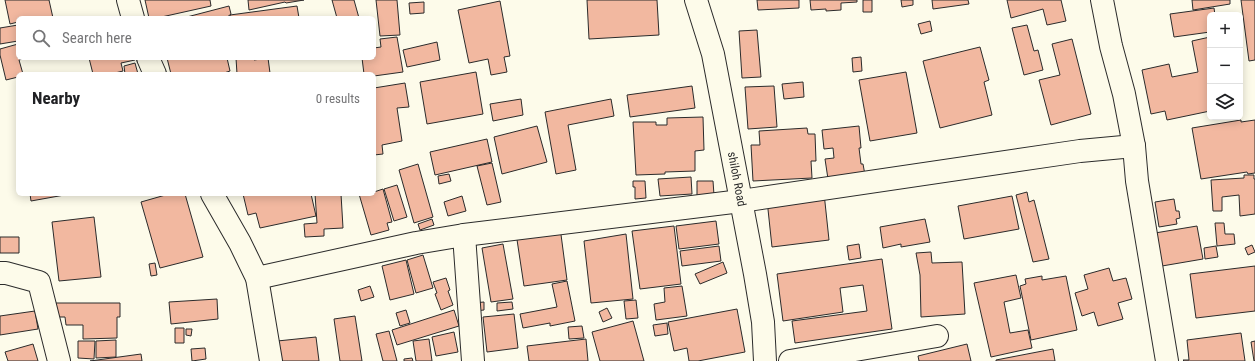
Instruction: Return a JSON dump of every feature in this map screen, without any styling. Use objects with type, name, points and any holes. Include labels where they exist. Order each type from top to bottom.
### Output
[{"type":"street","points":[[128,0],[132,16]]},
{"type":"street","name":"shiloh Road","points":[[696,0],[713,54],[755,274],[763,322],[765,361]]},
{"type":"street","points":[[1102,0],[1111,46],[1124,94],[1134,146],[1137,181],[1167,361]]},
{"type":"street","points":[[149,60],[155,72]]},
{"type":"street","points":[[257,278],[416,243],[464,235],[741,201],[1080,151],[1134,146]]},
{"type":"street","points":[[213,196],[240,243],[257,278],[271,361]]},
{"type":"street","points":[[464,235],[473,361]]},
{"type":"street","points":[[0,273],[6,273],[39,282],[59,361]]},
{"type":"street","points":[[790,361],[937,336]]},
{"type":"building","points":[[5,0],[49,0],[53,16],[16,16],[16,22],[10,24]]},
{"type":"building","points":[[145,0],[210,0],[211,6],[166,16],[149,16]]},
{"type":"building","points":[[248,0],[304,0],[285,2],[249,10]]},
{"type":"building","points":[[332,0],[354,0],[358,16],[336,16]]},
{"type":"building","points":[[376,0],[397,0],[400,35],[380,36]]},
{"type":"building","points":[[587,0],[657,0],[659,35],[589,39]]},
{"type":"building","points":[[757,0],[799,0],[799,8],[758,10]]},
{"type":"building","points":[[810,0],[857,0],[857,2],[841,3],[841,10],[826,11],[826,9],[811,10]]},
{"type":"building","points":[[863,0],[872,0],[872,12],[863,12]]},
{"type":"building","points":[[901,0],[913,0],[913,5],[902,7]]},
{"type":"building","points":[[932,0],[968,0],[969,4],[933,9]]},
{"type":"building","points":[[1007,0],[1061,0],[1066,21],[1047,25],[1043,9],[1011,18]]},
{"type":"building","points":[[1192,0],[1230,0],[1230,4],[1193,10]]},
{"type":"building","points":[[1241,0],[1255,0],[1255,60],[1249,61]]},
{"type":"building","points":[[500,1],[510,56],[504,57],[507,72],[491,75],[488,59],[469,63],[458,10]]},
{"type":"building","points":[[424,2],[424,13],[410,14],[409,3]]},
{"type":"building","points":[[229,6],[231,14],[228,16],[191,16]]},
{"type":"building","points":[[297,6],[299,16],[230,16]]},
{"type":"building","points":[[1214,8],[1215,12],[1207,12],[1207,32],[1174,37],[1170,14]]},
{"type":"building","points":[[930,21],[932,31],[921,34],[918,24]]},
{"type":"building","points":[[16,25],[16,41],[0,44],[0,28]]},
{"type":"building","points":[[1027,25],[1034,51],[1038,50],[1043,70],[1024,75],[1012,28]]},
{"type":"building","points":[[757,30],[761,77],[742,78],[739,31]]},
{"type":"building","points":[[397,37],[403,72],[376,76],[376,72],[364,72],[362,60],[376,60],[376,48],[381,47],[380,39]]},
{"type":"building","points":[[1207,38],[1207,112],[1167,120],[1165,111],[1151,114],[1142,70],[1169,64],[1172,77],[1198,72],[1192,41]]},
{"type":"building","points":[[1072,39],[1091,114],[1051,125],[1039,80],[1060,75],[1052,44]]},
{"type":"building","points":[[437,42],[440,60],[407,67],[403,50]]},
{"type":"building","points":[[16,45],[16,60],[19,60],[22,72],[16,72],[16,78],[6,80],[0,49]]},
{"type":"building","points":[[980,47],[989,80],[984,82],[992,115],[940,128],[923,61]]},
{"type":"building","points":[[861,57],[862,71],[853,72],[852,58]]},
{"type":"building","points":[[90,60],[135,60],[121,63],[123,71],[92,72]]},
{"type":"building","points":[[168,60],[227,60],[230,71],[227,72],[170,72]]},
{"type":"building","points":[[236,60],[268,60],[270,72],[237,72]]},
{"type":"building","points":[[135,63],[137,72],[125,72],[124,66]]},
{"type":"building","points":[[476,72],[483,114],[427,124],[420,82]]},
{"type":"building","points":[[906,72],[917,133],[870,141],[859,80]]},
{"type":"building","points":[[803,82],[804,97],[784,99],[782,84]]},
{"type":"building","points":[[405,83],[409,107],[397,108],[402,141],[382,145],[383,154],[376,155],[376,88]]},
{"type":"building","points":[[692,86],[695,108],[630,117],[627,95]]},
{"type":"building","points":[[774,86],[777,127],[748,129],[745,87]]},
{"type":"building","points":[[521,99],[523,115],[493,121],[490,104]]},
{"type":"building","points":[[611,99],[614,116],[568,125],[576,170],[556,174],[545,112]]},
{"type":"building","points":[[703,117],[704,150],[695,151],[695,171],[636,175],[633,122],[656,122],[656,125],[667,125],[667,118]]},
{"type":"building","points":[[1241,120],[1241,122],[1255,120],[1255,173],[1248,174],[1247,172],[1201,179],[1192,128]]},
{"type":"building","points":[[537,126],[547,162],[502,174],[494,137]]},
{"type":"building","points":[[859,126],[861,148],[859,148],[861,164],[863,164],[865,175],[828,179],[825,159],[834,158],[833,148],[824,149],[822,130]]},
{"type":"building","points":[[807,128],[808,134],[815,134],[816,161],[811,161],[812,178],[753,181],[751,145],[760,145],[759,131]]},
{"type":"building","points":[[487,139],[492,162],[435,175],[430,152]]},
{"type":"building","points":[[492,163],[501,202],[487,205],[477,166]]},
{"type":"building","points":[[418,164],[433,217],[414,223],[399,170]]},
{"type":"building","points":[[449,174],[451,181],[439,184],[438,176]]},
{"type":"building","points":[[1244,175],[1254,175],[1255,214],[1240,216],[1239,195],[1222,197],[1222,211],[1213,211],[1211,180],[1244,178]]},
{"type":"building","points":[[691,177],[692,194],[660,196],[658,179]]},
{"type":"building","points":[[633,181],[645,181],[646,198],[635,199],[635,187],[633,187]]},
{"type":"building","points":[[697,181],[713,181],[714,195],[697,196]]},
{"type":"building","points":[[397,185],[407,217],[394,221],[384,189]]},
{"type":"building","points":[[383,189],[392,222],[387,223],[389,230],[371,235],[360,196],[376,196],[376,191]]},
{"type":"building","points":[[1027,192],[1029,202],[1034,200],[1049,259],[1033,262],[1016,195]]},
{"type":"building","points":[[824,193],[829,240],[772,247],[767,200]]},
{"type":"building","points":[[30,196],[59,196],[31,201]]},
{"type":"building","points":[[162,196],[186,196],[203,257],[160,268],[141,202]]},
{"type":"building","points":[[243,196],[311,196],[316,216],[260,228],[256,213],[248,215]]},
{"type":"building","points":[[315,196],[341,196],[343,228],[324,229],[324,236],[305,237],[304,224],[317,223]]},
{"type":"building","points":[[462,196],[466,211],[448,216],[444,202]]},
{"type":"building","points":[[1012,196],[1019,229],[964,239],[958,206]]},
{"type":"building","points":[[1174,199],[1176,211],[1179,211],[1180,218],[1176,219],[1177,224],[1159,227],[1155,202]]},
{"type":"building","points":[[94,217],[101,277],[59,281],[52,222]]},
{"type":"building","points":[[432,219],[434,225],[420,230],[418,224]]},
{"type":"building","points":[[925,219],[930,242],[901,247],[901,244],[883,248],[880,227]]},
{"type":"building","points":[[716,221],[719,244],[679,249],[676,226]]},
{"type":"building","points":[[1215,223],[1224,223],[1225,234],[1234,234],[1235,244],[1217,246]]},
{"type":"building","points":[[674,226],[681,284],[640,289],[632,231]]},
{"type":"building","points":[[1197,226],[1203,259],[1162,266],[1155,233]]},
{"type":"building","points":[[560,227],[567,280],[524,286],[516,233]]},
{"type":"building","points":[[626,234],[633,299],[591,303],[584,241]]},
{"type":"building","points":[[0,237],[19,237],[19,253],[0,253]]},
{"type":"building","points":[[503,244],[513,299],[491,302],[482,248]]},
{"type":"building","points":[[859,244],[861,258],[849,260],[847,246]]},
{"type":"building","points":[[1252,245],[1255,252],[1248,255],[1245,248]]},
{"type":"building","points":[[719,246],[721,261],[682,266],[680,251]]},
{"type":"building","points":[[1216,246],[1218,257],[1205,259],[1204,248]]},
{"type":"building","points":[[931,252],[932,263],[962,262],[965,314],[921,317],[920,275],[916,253]]},
{"type":"building","points":[[423,255],[433,288],[416,293],[407,260]]},
{"type":"building","points":[[882,259],[892,329],[795,343],[792,321],[867,311],[863,285],[840,288],[843,312],[783,321],[777,274]]},
{"type":"building","points":[[406,260],[414,294],[390,300],[382,266]]},
{"type":"building","points":[[723,262],[727,273],[700,284],[695,274]]},
{"type":"building","points":[[155,263],[157,275],[151,276],[149,264]]},
{"type":"building","points":[[1255,266],[1255,311],[1196,318],[1190,274]]},
{"type":"building","points":[[1109,268],[1113,281],[1126,278],[1132,299],[1118,303],[1123,319],[1098,326],[1094,312],[1082,316],[1075,293],[1088,289],[1084,275]]},
{"type":"building","points":[[1016,275],[1021,298],[1004,302],[1010,333],[1028,330],[1032,348],[991,357],[974,283]]},
{"type":"building","points":[[1042,276],[1042,280],[1066,276],[1077,330],[1031,340],[1020,286],[1026,284],[1025,279]]},
{"type":"building","points":[[446,278],[450,290],[448,291],[453,305],[441,310],[435,294],[437,293],[433,282]]},
{"type":"building","points":[[567,281],[575,321],[550,326],[550,323],[523,328],[520,314],[557,307],[552,284]]},
{"type":"building","points":[[370,286],[374,297],[361,301],[358,290]]},
{"type":"building","points":[[682,286],[687,316],[656,320],[654,304],[665,302],[664,288]]},
{"type":"building","points":[[217,299],[218,319],[171,324],[169,302]]},
{"type":"building","points":[[636,300],[638,318],[626,319],[624,301]]},
{"type":"building","points":[[484,302],[484,310],[474,311],[473,303]]},
{"type":"building","points":[[512,302],[513,309],[497,311],[497,303]]},
{"type":"building","points":[[55,303],[120,303],[120,317],[117,317],[117,338],[83,339],[83,325],[66,325],[65,317],[55,317]]},
{"type":"building","points":[[607,308],[612,318],[603,322],[599,312]]},
{"type":"building","points":[[737,309],[745,352],[698,361],[689,361],[687,348],[674,351],[668,322]]},
{"type":"building","points":[[406,310],[410,323],[400,326],[396,313]]},
{"type":"building","points":[[454,310],[459,326],[397,345],[392,330]]},
{"type":"building","points":[[35,311],[38,329],[0,335],[0,316]]},
{"type":"building","points":[[514,314],[518,348],[487,352],[483,317]]},
{"type":"building","points":[[355,316],[362,361],[340,361],[334,319]]},
{"type":"building","points":[[633,321],[644,361],[600,361],[592,332]]},
{"type":"building","points":[[667,323],[668,334],[655,336],[653,325]]},
{"type":"building","points":[[582,326],[584,338],[569,339],[568,327]]},
{"type":"building","points":[[175,328],[184,328],[184,343],[175,343]]},
{"type":"building","points":[[186,329],[192,329],[191,336],[186,335]]},
{"type":"building","points":[[389,331],[397,361],[383,361],[376,334]]},
{"type":"building","points":[[454,332],[458,352],[436,356],[432,337]]},
{"type":"building","points":[[1241,333],[1245,361],[1183,360],[1189,360],[1187,340]]},
{"type":"building","points":[[316,337],[319,361],[260,361],[258,343]]},
{"type":"building","points":[[429,339],[432,361],[416,361],[413,341]]},
{"type":"building","points":[[586,339],[588,361],[529,361],[527,346]]},
{"type":"building","points":[[116,340],[116,357],[96,358],[96,341]]},
{"type":"building","points":[[78,341],[95,341],[94,359],[78,358]]},
{"type":"building","points":[[1255,341],[1255,361],[1254,361],[1251,342]]},
{"type":"building","points":[[33,344],[38,361],[8,361],[5,352]]},
{"type":"building","points":[[967,344],[971,361],[919,361],[918,356]]},
{"type":"building","points":[[205,348],[206,359],[192,361],[191,349]]},
{"type":"building","points":[[1053,349],[1055,361],[996,361],[996,360]]},
{"type":"building","points":[[141,354],[142,361],[90,361]]},
{"type":"building","points":[[412,358],[413,361],[404,361],[404,359]]}]
